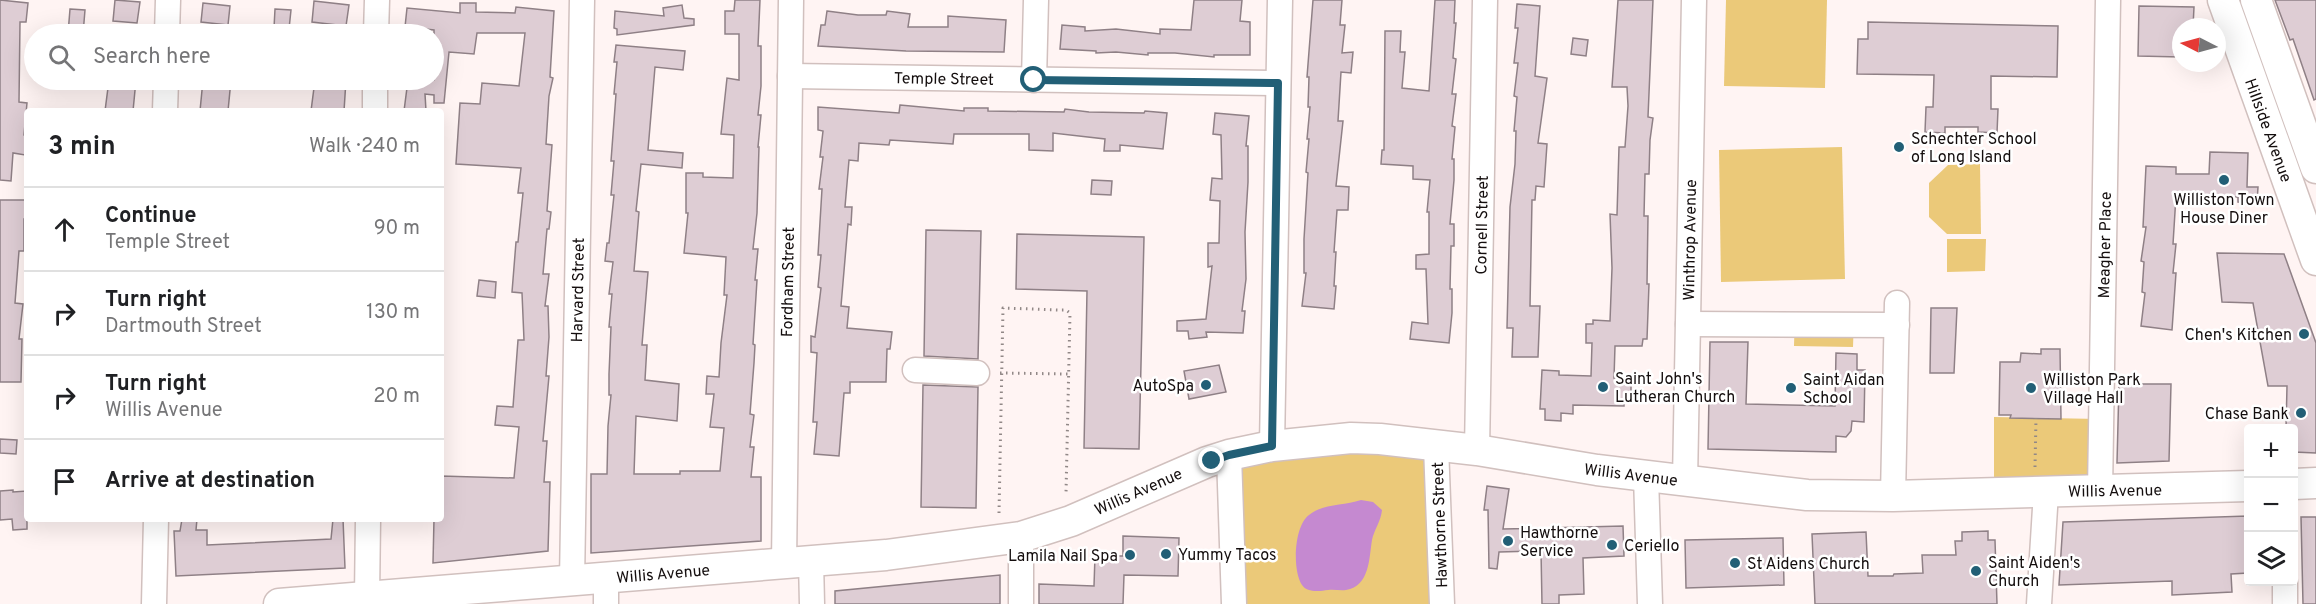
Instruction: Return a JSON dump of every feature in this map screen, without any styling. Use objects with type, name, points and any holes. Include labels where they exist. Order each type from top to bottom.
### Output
[{"type":"main road","name":"Hillside Avenue","points":[[2223,0],[2316,260]]},
{"type":"main road","name":"Hillside Avenue","points":[[2256,0],[2316,168]]},
{"type":"main road","name":"Willis Avenue","points":[[279,604],[367,597],[401,599],[572,581],[606,591],[798,562],[923,552],[1021,537],[1071,521],[1179,473],[1229,455],[1272,446],[1351,438],[1477,450],[1646,476],[1807,495],[1893,496],[2041,480],[2100,490],[2244,486]]},
{"type":"main road","points":[[2298,484],[2316,483]]},
{"type":"street","points":[[167,24],[168,0]]},
{"type":"street","points":[[376,24],[377,0]]},
{"type":"street","name":"Harvard Street","points":[[572,581],[582,0]]},
{"type":"street","name":"Fordham Street","points":[[791,0],[790,76],[798,562],[812,604]]},
{"type":"street","points":[[1034,80],[1036,0]]},
{"type":"street","points":[[1272,446],[1280,0]]},
{"type":"street","name":"Cornell Street","points":[[1477,450],[1485,0]]},
{"type":"street","name":"Winthrop Avenue","points":[[1685,481],[1694,0]]},
{"type":"street","name":"Meagher Place","points":[[2100,490],[2108,0]]},
{"type":"street","name":"Temple Street","points":[[790,76],[1278,83]]},
{"type":"street","points":[[165,108],[166,90]]},
{"type":"street","points":[[375,90],[375,108]]},
{"type":"street","points":[[1688,324],[1897,314],[1893,496]]},
{"type":"street","points":[[915,370],[989,373]]},
{"type":"street","name":"Hawthorne Street","points":[[1436,446],[1442,604]]},
{"type":"street","points":[[1229,455],[1234,604]]},
{"type":"street","points":[[1646,476],[1650,604]]},
{"type":"street","points":[[2039,604],[2041,480]]},
{"type":"street","points":[[154,604],[156,522]]},
{"type":"street","points":[[367,597],[368,522]]},
{"type":"street","points":[[1021,537],[1021,604]]},
{"type":"street","points":[[2285,586],[2286,604]]},
{"type":"path","points":[[999,513],[989,373],[1002,310],[1006,308],[1066,310],[1070,313],[1066,493]]},
{"type":"path","points":[[989,373],[1068,374]]},
{"type":"path","points":[[2036,418],[2041,480]]},
{"type":"shaded area","points":[[1726,0],[1827,0],[1825,88],[1724,86]]},
{"type":"shaded area","points":[[1842,147],[1845,279],[1721,282],[1719,150]]},
{"type":"shaded area","points":[[1980,164],[1981,234],[1947,234],[1929,217],[1929,183],[1948,165]]},
{"type":"shaded area","points":[[1947,239],[1986,239],[1985,271],[1947,272]]},
{"type":"shaded area","points":[[1795,313],[1854,315],[1853,347],[1794,346]]},
{"type":"shaded area","points":[[1994,417],[2100,419],[2100,491],[1994,494]]},
{"type":"shaded area","points":[[1436,448],[1441,604],[1234,604],[1229,455]]},
{"type":"shaded area","points":[[1361,500],[1373,502],[1382,510],[1373,536],[1369,563],[1364,577],[1360,583],[1346,590],[1314,591],[1304,588],[1297,569],[1296,548],[1300,528],[1304,521],[1321,508]]},
{"type":"building","points":[[0,0],[28,3],[26,22],[20,22],[19,102],[27,103],[27,108],[24,108],[24,155],[13,153],[11,181],[0,180]]},
{"type":"building","points":[[115,0],[140,2],[137,23],[113,21]]},
{"type":"building","points":[[735,0],[760,0],[758,46],[761,46],[761,86],[758,115],[761,115],[757,213],[753,249],[758,249],[750,414],[754,415],[750,447],[754,447],[751,477],[761,477],[761,541],[591,553],[591,474],[607,474],[611,395],[609,395],[609,374],[611,327],[609,327],[612,294],[609,294],[613,262],[605,261],[614,195],[611,195],[614,161],[611,161],[616,94],[614,94],[616,45],[685,51],[683,70],[655,67],[648,150],[683,153],[682,168],[641,164],[636,211],[639,212],[634,271],[648,272],[642,345],[647,345],[645,380],[679,384],[677,421],[636,416],[634,474],[720,471],[724,428],[710,427],[714,394],[706,394],[707,376],[719,377],[727,295],[724,295],[726,257],[684,253],[688,213],[686,213],[686,173],[703,173],[703,177],[733,178],[734,135],[721,134],[727,78],[739,80],[739,34],[725,34],[725,11],[734,11]]},
{"type":"building","points":[[1194,0],[1242,0],[1240,21],[1250,22],[1250,55],[1214,55],[1214,57],[1148,53],[1148,55],[1060,49],[1062,25],[1085,27],[1085,31],[1116,29],[1160,34],[1160,29],[1191,30]]},
{"type":"building","points":[[1313,0],[1342,0],[1340,25],[1345,25],[1342,53],[1353,52],[1351,73],[1341,72],[1338,121],[1343,121],[1336,186],[1349,187],[1348,210],[1337,210],[1334,309],[1302,306],[1306,273],[1304,273],[1304,239],[1310,107],[1308,107],[1309,77],[1307,77]]},
{"type":"building","points":[[1435,0],[1455,0],[1454,23],[1456,23],[1453,58],[1456,59],[1452,94],[1456,94],[1452,126],[1455,127],[1452,159],[1454,159],[1454,180],[1450,224],[1454,224],[1454,246],[1451,246],[1452,313],[1449,343],[1410,339],[1412,322],[1428,324],[1426,269],[1416,269],[1416,255],[1429,254],[1429,212],[1427,212],[1430,180],[1413,179],[1413,166],[1381,164],[1382,150],[1384,150],[1385,31],[1401,31],[1400,52],[1405,52],[1402,88],[1429,91]]},
{"type":"building","points":[[1618,0],[1653,0],[1648,117],[1653,118],[1649,174],[1645,174],[1644,216],[1648,216],[1647,339],[1643,339],[1642,346],[1615,346],[1614,378],[1626,378],[1626,383],[1631,383],[1631,401],[1624,401],[1624,406],[1573,405],[1573,414],[1561,413],[1561,421],[1545,420],[1545,409],[1540,409],[1542,370],[1559,371],[1559,375],[1591,376],[1592,343],[1586,343],[1586,324],[1593,324],[1593,320],[1610,321],[1612,268],[1610,214],[1617,215],[1619,147],[1625,147],[1628,106],[1627,87],[1612,87]]},
{"type":"building","points":[[2275,0],[2316,0],[2316,99],[2314,100],[2293,39],[2290,40]]},
{"type":"building","points":[[314,1],[349,5],[346,24],[312,22]]},
{"type":"building","points":[[203,3],[230,6],[228,24],[201,22]]},
{"type":"building","points":[[460,3],[476,3],[476,12],[515,13],[516,7],[554,11],[550,77],[553,78],[549,96],[546,144],[552,145],[547,211],[551,212],[543,274],[549,274],[545,306],[548,306],[549,337],[546,376],[549,376],[543,441],[547,441],[544,482],[550,482],[548,551],[433,563],[434,522],[444,522],[444,476],[514,478],[519,427],[495,425],[497,406],[513,407],[518,340],[524,340],[522,293],[512,292],[523,193],[518,193],[521,168],[456,164],[460,103],[480,104],[482,83],[519,86],[525,33],[477,33],[474,54],[449,52],[444,103],[434,103],[434,95],[425,94],[426,108],[404,108],[407,90],[444,90],[444,24],[405,24],[407,8],[460,13]]},
{"type":"building","points":[[1517,4],[1540,6],[1535,76],[1547,78],[1538,143],[1547,144],[1544,187],[1536,186],[1535,200],[1532,200],[1530,306],[1540,306],[1538,357],[1512,357],[1513,328],[1507,328],[1510,207],[1515,164],[1516,131],[1514,131],[1517,97],[1514,96],[1518,63],[1514,63],[1518,28],[1515,28]]},
{"type":"building","points":[[682,5],[684,18],[694,19],[694,25],[617,35],[617,29],[614,28],[615,11],[664,16],[663,8]]},
{"type":"building","points":[[2139,6],[2194,7],[2193,18],[2172,18],[2172,57],[2138,56]]},
{"type":"building","points":[[70,9],[85,10],[84,24],[69,24]]},
{"type":"building","points":[[275,9],[291,10],[290,24],[274,24]]},
{"type":"building","points":[[827,11],[858,15],[886,15],[887,11],[910,14],[908,27],[948,27],[948,16],[1006,20],[1004,52],[906,51],[818,46],[821,25],[825,25]]},
{"type":"building","points":[[1868,22],[2058,26],[2057,77],[1991,76],[1991,109],[1998,109],[1997,133],[1978,132],[1978,127],[1945,127],[1945,133],[1925,132],[1926,107],[1933,107],[1934,75],[1857,74],[1858,39],[1868,39]]},
{"type":"building","points":[[1573,38],[1588,40],[1586,56],[1571,54]]},
{"type":"building","points":[[108,90],[135,90],[133,108],[105,108]]},
{"type":"building","points":[[202,90],[230,90],[228,108],[200,108]]},
{"type":"building","points":[[314,90],[345,90],[344,108],[311,108]]},
{"type":"building","points":[[900,105],[964,111],[964,108],[988,108],[988,111],[1064,112],[1065,109],[1089,112],[1167,113],[1163,149],[1120,145],[1120,151],[1104,151],[1105,139],[1053,133],[1053,151],[1029,150],[1029,134],[954,134],[953,144],[890,140],[889,145],[859,143],[858,161],[849,160],[845,207],[852,207],[851,225],[848,224],[841,306],[849,307],[847,328],[892,332],[890,349],[887,349],[886,382],[850,382],[850,393],[844,393],[839,456],[814,454],[817,422],[813,422],[817,353],[811,352],[811,336],[815,337],[821,288],[818,287],[821,255],[818,255],[822,189],[819,189],[823,157],[820,157],[823,131],[818,130],[818,107],[899,113]]},
{"type":"building","points":[[1215,113],[1249,116],[1246,146],[1248,146],[1248,182],[1243,333],[1206,332],[1207,337],[1189,339],[1188,331],[1177,331],[1177,321],[1206,319],[1212,266],[1208,267],[1208,243],[1219,243],[1220,201],[1210,200],[1212,178],[1222,179],[1221,135],[1213,134]]},
{"type":"building","points":[[2210,152],[2248,153],[2247,187],[2258,187],[2257,203],[2238,202],[2238,197],[2176,196],[2173,244],[2176,244],[2173,273],[2176,273],[2172,330],[2141,326],[2145,293],[2142,292],[2144,262],[2141,261],[2146,227],[2143,227],[2146,166],[2176,167],[2176,174],[2209,174]]},
{"type":"building","points":[[1092,180],[1112,181],[1111,195],[1091,194]]},
{"type":"building","points":[[0,200],[24,200],[24,251],[19,251],[15,303],[23,304],[19,339],[22,339],[21,382],[0,382]]},
{"type":"building","points":[[926,230],[981,231],[978,359],[924,356]]},
{"type":"building","points":[[1017,234],[1144,237],[1139,449],[1084,448],[1087,291],[1016,289]]},
{"type":"building","points":[[2217,253],[2284,254],[2316,343],[2316,453],[2298,452],[2298,424],[2286,424],[2287,386],[2268,386],[2253,303],[2222,302]]},
{"type":"building","points":[[479,280],[496,282],[495,298],[477,296]]},
{"type":"building","points":[[1931,308],[1957,308],[1954,373],[1930,373]]},
{"type":"building","points":[[1710,342],[1748,342],[1746,404],[1835,406],[1836,353],[1857,354],[1857,370],[1865,370],[1864,422],[1852,421],[1851,431],[1846,437],[1836,436],[1836,452],[1708,449]]},
{"type":"building","name":"Williston Park Village Hall","points":[[2041,349],[2060,349],[2061,419],[2010,418],[2011,415],[1999,415],[2000,362],[2020,362],[2021,353],[2041,354]]},
{"type":"building","name":"AutoSpa","points":[[1219,365],[1226,392],[1189,399],[1184,371]]},
{"type":"building","points":[[2119,384],[2171,384],[2169,461],[2117,463]]},
{"type":"building","points":[[923,385],[978,387],[976,508],[921,507]]},
{"type":"building","points":[[0,439],[17,440],[16,454],[0,453]]},
{"type":"building","points":[[1487,486],[1509,489],[1503,529],[1623,526],[1624,556],[1583,558],[1584,594],[1559,595],[1559,604],[1542,604],[1541,551],[1499,552],[1497,569],[1489,568],[1488,510],[1484,510]]},
{"type":"building","points":[[0,491],[24,491],[24,522],[27,522],[27,529],[13,530],[12,519],[0,520]]},
{"type":"building","points":[[2244,516],[2244,573],[2231,574],[2232,592],[2172,595],[2172,581],[2059,585],[2063,522]]},
{"type":"building","points":[[2301,517],[2316,517],[2316,604],[2303,604]]},
{"type":"building","points":[[182,522],[197,522],[196,530],[207,530],[207,545],[331,539],[333,522],[343,522],[345,568],[176,576],[174,531],[180,531]]},
{"type":"building","points":[[1988,531],[1988,540],[1995,540],[1997,604],[1815,604],[1812,534],[1866,532],[1868,576],[1893,576],[1894,574],[1923,573],[1922,555],[1956,555],[1955,541],[1962,541],[1962,532]]},
{"type":"building","points":[[1123,536],[1179,538],[1178,576],[1124,575],[1123,604],[1039,604],[1039,584],[1094,586],[1095,556],[1123,556]]},
{"type":"building","name":"St Aidens Church","points":[[1783,538],[1784,585],[1686,588],[1685,540]]},
{"type":"building","points":[[1000,575],[1000,604],[835,604],[835,591]]},
{"type":"place","name":"Schechter School of Long Island","points":[[1899,147]]},
{"type":"place","name":"Williston Town House Diner","points":[[2224,180]]},
{"type":"place","name":"Chen's Kitchen","points":[[2304,334]]},
{"type":"place","name":"AutoSpa","points":[[1206,385]]},
{"type":"place","name":"Saint John's Lutheran Church","points":[[1603,387]]},
{"type":"place","name":"Saint Aidan School","points":[[1791,388]]},
{"type":"place","name":"Williston Park Village Hall","points":[[2031,388]]},
{"type":"place","name":"Chase Bank","points":[[2301,413]]},
{"type":"place","name":"Hawthorne Service","points":[[1508,541]]},
{"type":"place","name":"Ceriello","points":[[1612,545]]},
{"type":"place","name":"Yummy Tacos","points":[[1166,554]]},
{"type":"place","name":"Lamila Nail Spa","points":[[1130,555]]},
{"type":"place","name":"St Aidens Church","points":[[1735,563]]},
{"type":"place","name":"Saint Aiden's Church","points":[[1976,571]]},
{"type":"route","points":[[1034,80],[1278,83],[1272,446],[1212,461]]}]
